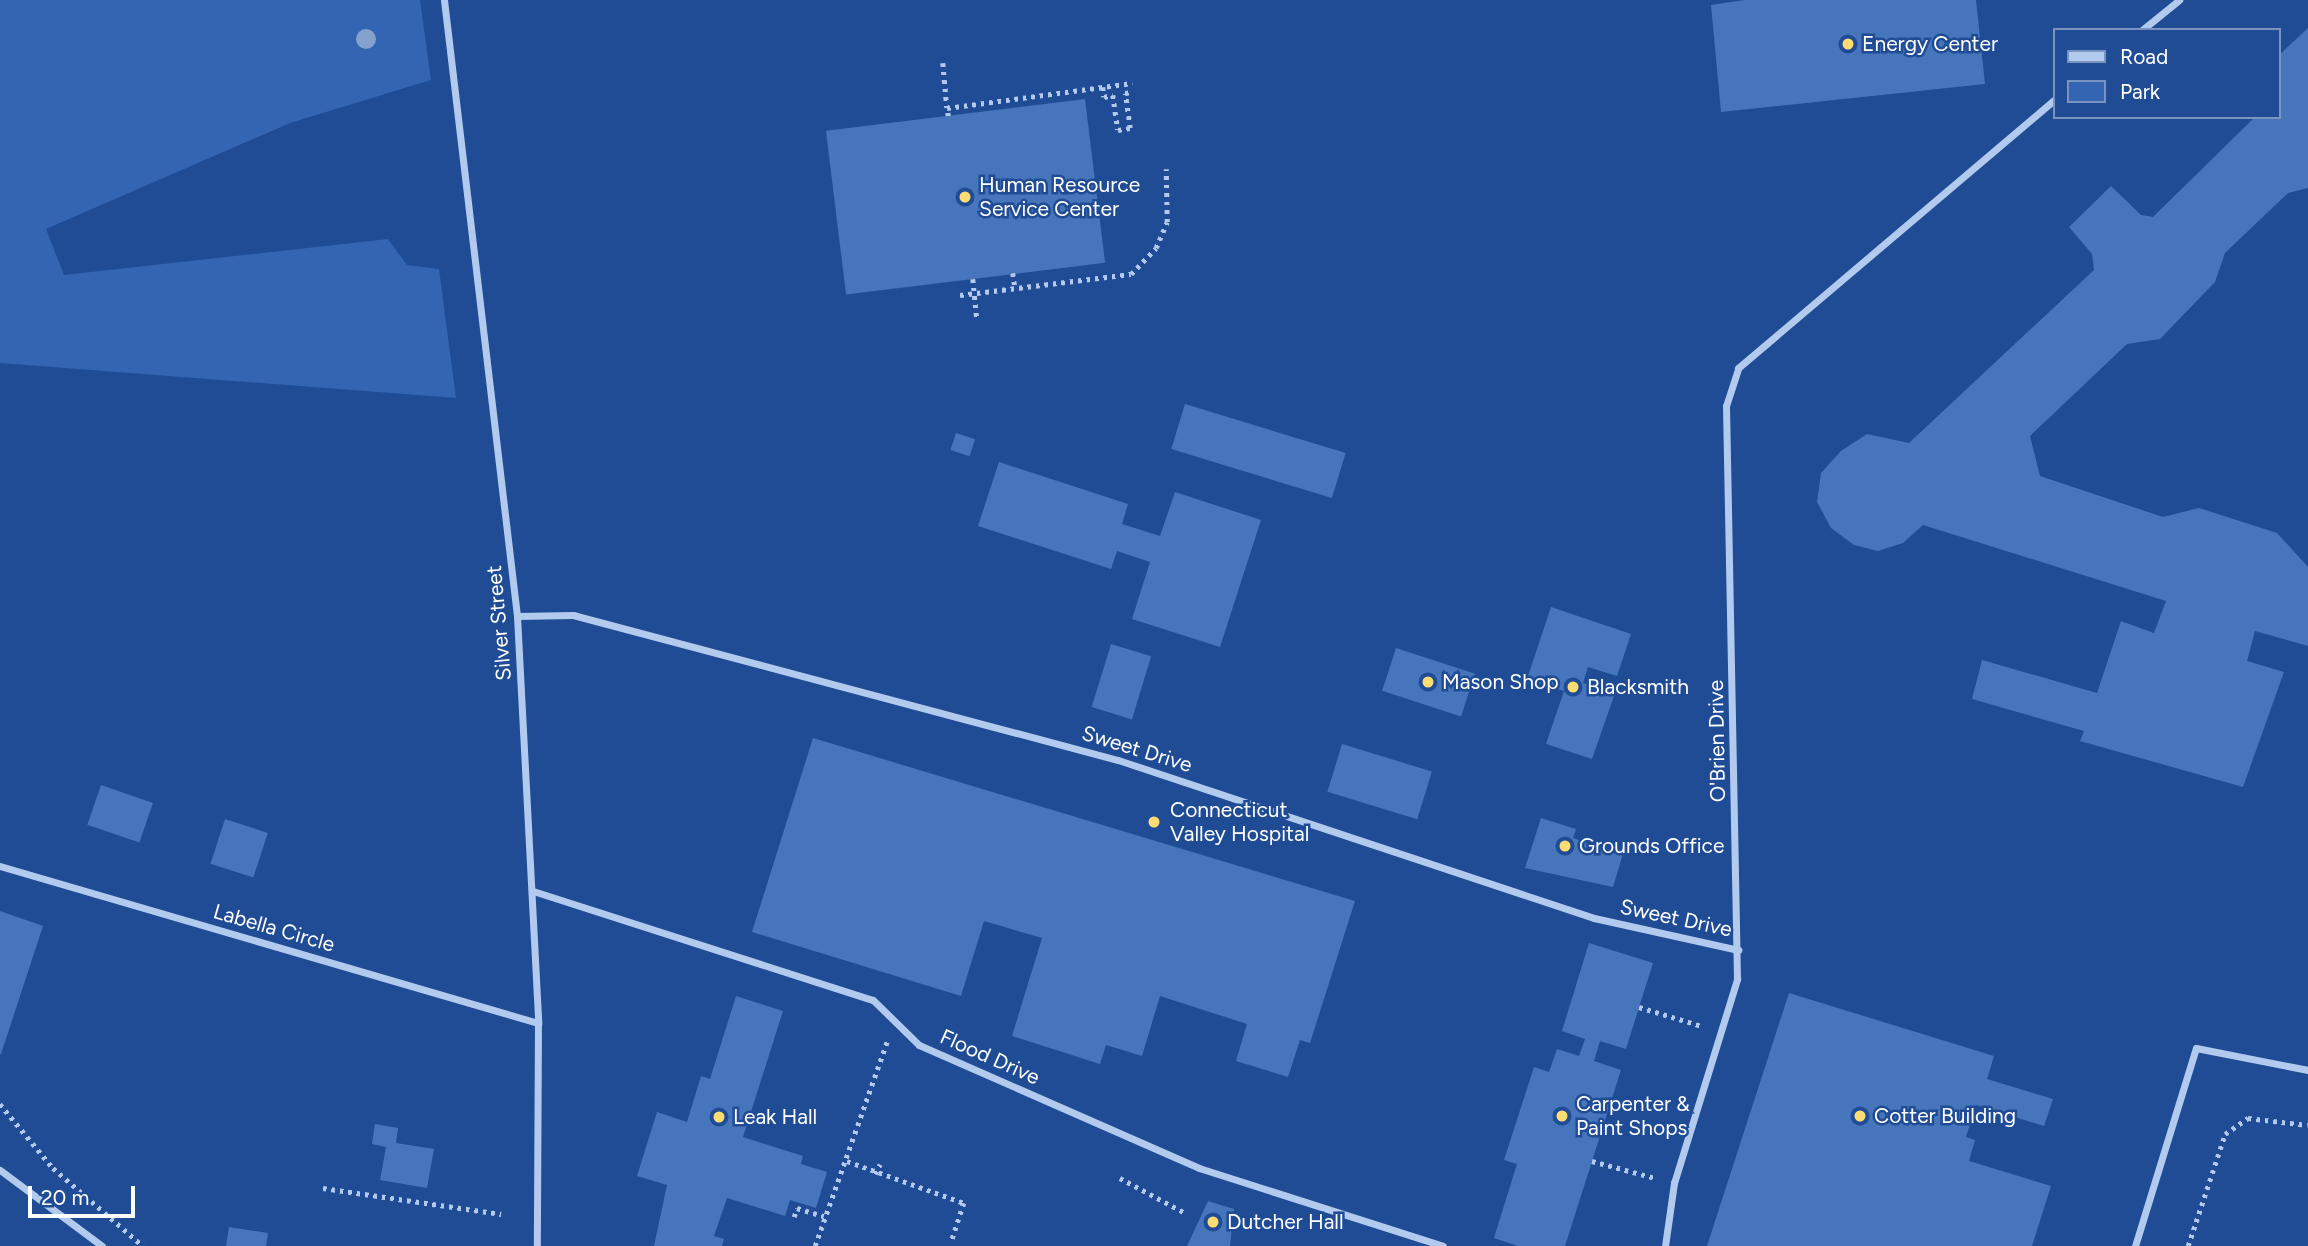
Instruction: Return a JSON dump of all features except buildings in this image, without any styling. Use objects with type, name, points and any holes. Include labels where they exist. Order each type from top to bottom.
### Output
[{"type":"street","name":"Silver Street","points":[[444,0],[517,616],[538,1023],[537,1246]]},
{"type":"street","points":[[2144,28],[2179,0]]},
{"type":"street","name":"O'Brien Drive","points":[[1665,1246],[1674,1183],[1737,979],[1732,604],[1726,406],[1738,368],[2052,102]]},
{"type":"street","name":"Sweet Drive","points":[[517,616],[573,615],[1038,738],[1594,918],[1738,950]]},
{"type":"street","name":"Labella Circle","points":[[0,866],[538,1023]]},
{"type":"street","name":"Flood Drive","points":[[533,891],[873,1000],[919,1045],[1199,1168],[1443,1246]]},
{"type":"street","points":[[2135,1246],[2196,1048],[2308,1070]]},
{"type":"street","points":[[0,1170],[102,1246]]},
{"type":"path","points":[[943,62],[948,116]]},
{"type":"path","points":[[947,108],[1132,83]]},
{"type":"path","points":[[1104,87],[1104,97],[1114,95],[1118,130],[1130,128],[1125,93],[1133,92]]},
{"type":"path","points":[[960,295],[1131,274],[1156,248],[1167,222],[1166,169]]},
{"type":"path","points":[[1013,273],[1015,288]]},
{"type":"path","points":[[973,279],[977,320]]},
{"type":"path","points":[[1639,1007],[1721,1032]]},
{"type":"path","points":[[815,1246],[824,1216],[847,1161],[894,1020]]},
{"type":"path","points":[[0,1104],[53,1168],[143,1246]]},
{"type":"path","points":[[2188,1246],[2225,1134],[2248,1118],[2308,1125]]},
{"type":"path","points":[[847,1161],[875,1174],[964,1203],[952,1240]]},
{"type":"path","points":[[1592,1161],[1674,1183]]},
{"type":"path","points":[[875,1174],[880,1164]]},
{"type":"path","points":[[1119,1178],[1187,1214]]},
{"type":"path","points":[[323,1188],[501,1214]]},
{"type":"path","points":[[794,1217],[797,1208],[824,1216]]},
{"type":"green space","points":[[0,0],[420,0],[431,80],[290,123],[46,229],[64,275],[388,239],[407,265],[439,269],[456,398],[0,363]]},
{"type":"place","name":"Energy Center","points":[[1848,44]]},
{"type":"place","name":"Human Resource Service Center","points":[[965,197]]},
{"type":"place","name":"Mason Shop","points":[[1428,682]]},
{"type":"place","name":"Blacksmith","points":[[1573,687]]},
{"type":"place","name":"Connecticut Valley Hospital","points":[[1154,822]]},
{"type":"place","name":"Grounds Office","points":[[1565,846]]},
{"type":"place","name":"Carpenter & Paint Shops","points":[[1562,1116]]},
{"type":"place","name":"Cotter Building","points":[[1860,1116]]},
{"type":"place","name":"Leak Hall","points":[[719,1117]]},
{"type":"place","name":"Dutcher Hall","points":[[1213,1222]]}]
